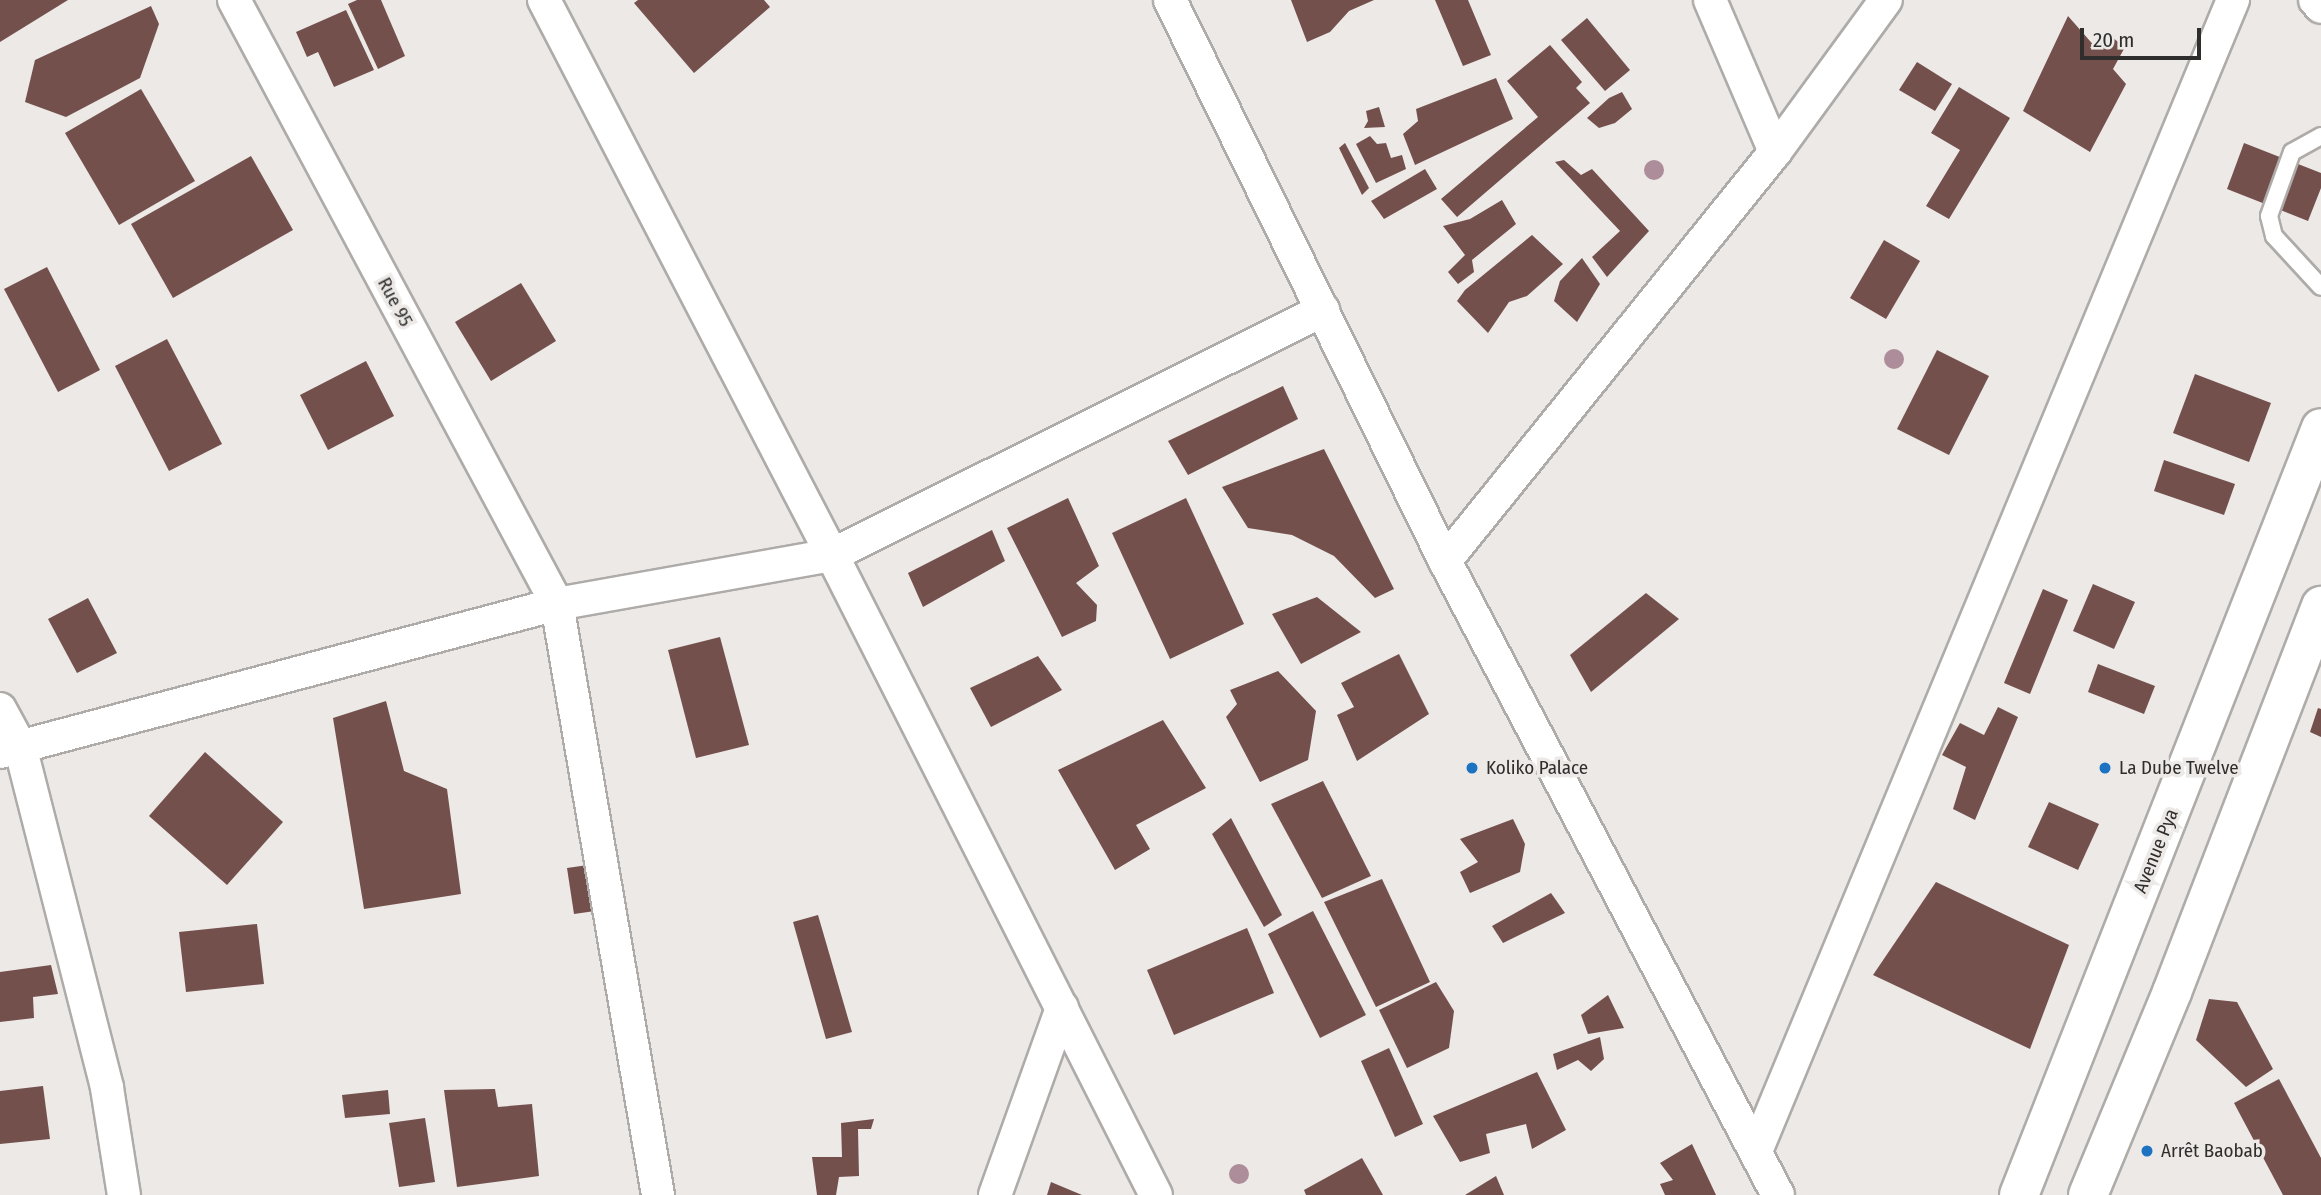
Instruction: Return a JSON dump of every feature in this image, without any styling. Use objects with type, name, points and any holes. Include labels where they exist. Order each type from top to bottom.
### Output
[{"type":"main road","name":"Avenue Pya","points":[[2019,1195],[2321,428]]},
{"type":"main road","points":[[2088,1195],[2172,992],[2321,606]]},
{"type":"street","name":"Rue 95","points":[[234,0],[557,604],[658,1195]]},
{"type":"street","points":[[544,0],[832,555],[1156,1195]]},
{"type":"street","points":[[1170,0],[1445,561],[1778,1195]]},
{"type":"street","points":[[1710,0],[1775,152]]},
{"type":"street","points":[[1445,561],[1775,152],[1886,0]]},
{"type":"street","points":[[1756,1151],[2233,0]]},
{"type":"street","points":[[2315,0],[2321,7]]},
{"type":"street","points":[[10,749],[557,604],[832,555],[1323,310]]},
{"type":"street","points":[[0,709],[107,1088],[124,1195]]},
{"type":"street","points":[[995,1195],[1062,1008]]},
{"type":"lane","points":[[2321,136],[2292,152],[2269,216],[2274,236],[2321,287]]},
{"type":"building","points":[[0,0],[68,0],[0,42]]},
{"type":"building","points":[[357,0],[381,0],[405,56],[378,69],[348,4]]},
{"type":"building","points":[[638,0],[764,0],[770,7],[694,73],[634,3]]},
{"type":"building","points":[[1291,0],[1374,0],[1349,11],[1330,32],[1307,42]]},
{"type":"building","points":[[1435,0],[1468,0],[1491,55],[1463,66]]},
{"type":"building","points":[[151,6],[159,24],[140,78],[66,117],[25,102],[35,60]]},
{"type":"building","points":[[346,10],[374,70],[334,87],[318,52],[307,57],[296,32]]},
{"type":"building","points":[[2068,16],[2097,49],[2105,32],[2125,47],[2113,69],[2126,84],[2090,152],[2023,111]]},
{"type":"building","points":[[1587,18],[1630,70],[1605,91],[1561,40]]},
{"type":"building","points":[[1550,45],[1582,82],[1576,88],[1590,103],[1457,217],[1441,199],[1538,117],[1507,81]]},
{"type":"building","points":[[1917,62],[1952,84],[1935,111],[1899,90]]},
{"type":"building","points":[[1496,78],[1513,119],[1415,165],[1403,134],[1418,121],[1416,109]]},
{"type":"building","points":[[1959,87],[2010,118],[1949,219],[1926,206],[1960,150],[1931,133]]},
{"type":"building","points":[[141,89],[195,181],[119,225],[65,133]]},
{"type":"building","points":[[1622,92],[1632,109],[1615,123],[1599,128],[1587,118],[1609,98]]},
{"type":"building","points":[[1379,107],[1385,127],[1364,128],[1368,121],[1366,111]]},
{"type":"building","points":[[1370,136],[1377,144],[1386,143],[1391,158],[1402,155],[1406,169],[1376,183],[1356,144]]},
{"type":"building","points":[[1345,143],[1369,188],[1362,195],[1339,148]]},
{"type":"building","points":[[2244,143],[2321,173],[2321,188],[2308,221],[2227,189]]},
{"type":"building","points":[[251,156],[293,230],[173,298],[131,224]]},
{"type":"building","points":[[1564,160],[1581,175],[1592,169],[1649,231],[1607,277],[1592,257],[1620,231],[1555,162]]},
{"type":"building","points":[[1425,169],[1437,189],[1384,219],[1371,201]]},
{"type":"building","points":[[1502,200],[1516,224],[1472,260],[1474,272],[1458,284],[1448,272],[1465,255],[1443,226],[1470,219]]},
{"type":"building","points":[[1532,235],[1563,264],[1527,296],[1509,302],[1488,333],[1457,301],[1465,290]]},
{"type":"building","points":[[1884,240],[1920,261],[1886,319],[1850,298]]},
{"type":"building","points":[[1582,258],[1600,284],[1577,322],[1554,301],[1560,281]]},
{"type":"building","points":[[47,267],[100,370],[58,392],[4,289]]},
{"type":"building","points":[[521,283],[556,341],[491,381],[455,322]]},
{"type":"building","points":[[167,339],[222,444],[169,471],[115,366]]},
{"type":"building","points":[[1937,350],[1989,376],[1949,455],[1897,429]]},
{"type":"building","points":[[366,361],[394,416],[328,450],[300,395]]},
{"type":"building","points":[[2195,374],[2271,403],[2249,462],[2173,433]]},
{"type":"building","points":[[1283,386],[1298,419],[1188,475],[1168,441]]},
{"type":"building","points":[[1324,449],[1394,589],[1375,598],[1334,556],[1292,535],[1248,528],[1222,487]]},
{"type":"building","points":[[2164,460],[2235,484],[2224,515],[2154,491]]},
{"type":"building","points":[[1068,498],[1099,566],[1076,583],[1097,605],[1096,621],[1062,637],[1007,528]]},
{"type":"building","points":[[1186,498],[1244,624],[1170,659],[1112,533]]},
{"type":"building","points":[[992,530],[1005,561],[923,607],[908,573]]},
{"type":"building","points":[[2093,584],[2135,602],[2114,649],[2073,631]]},
{"type":"building","points":[[2043,589],[2068,600],[2030,694],[2004,683]]},
{"type":"building","points":[[1646,593],[1679,619],[1591,692],[1570,655]]},
{"type":"building","points":[[1317,597],[1361,632],[1301,664],[1272,614]]},
{"type":"building","points":[[88,598],[117,653],[77,673],[48,619]]},
{"type":"building","points":[[720,637],[749,745],[696,758],[668,650]]},
{"type":"building","points":[[1399,654],[1429,714],[1357,761],[1337,715],[1354,707],[1341,683]]},
{"type":"building","points":[[1038,656],[1062,690],[991,727],[970,688]]},
{"type":"building","points":[[2098,664],[2155,686],[2144,714],[2088,692]]},
{"type":"building","points":[[1278,671],[1316,711],[1308,760],[1260,782],[1226,717],[1237,704],[1230,690]]},
{"type":"building","points":[[386,701],[404,771],[447,789],[461,894],[364,909],[333,718]]},
{"type":"building","points":[[1998,707],[2018,717],[1975,820],[1953,809],[1966,767],[1942,755],[1960,723],[1984,735]]},
{"type":"building","points":[[2318,708],[2321,709],[2321,737],[2310,732]]},
{"type":"building","points":[[1163,720],[1206,788],[1136,825],[1150,849],[1115,870],[1058,770]]},
{"type":"building","points":[[205,752],[283,822],[227,885],[149,816]]},
{"type":"building","points":[[1323,781],[1371,876],[1322,898],[1271,804]]},
{"type":"building","points":[[2049,802],[2099,824],[2078,870],[2028,847]]},
{"type":"building","points":[[1231,818],[1282,915],[1264,927],[1212,834]]},
{"type":"building","points":[[1513,819],[1525,844],[1520,872],[1470,893],[1460,872],[1478,862],[1460,839]]},
{"type":"building","points":[[588,865],[595,911],[574,914],[567,868]]},
{"type":"building","points":[[1382,879],[1430,982],[1376,1007],[1324,902]]},
{"type":"building","points":[[1936,882],[2069,945],[2030,1049],[1873,975]]},
{"type":"building","points":[[1551,893],[1565,913],[1503,943],[1492,926]]},
{"type":"building","points":[[1313,911],[1366,1015],[1320,1038],[1268,934]]},
{"type":"building","points":[[818,915],[852,1032],[826,1039],[793,922]]},
{"type":"building","points":[[257,924],[264,984],[186,992],[179,932]]},
{"type":"building","points":[[1247,928],[1274,993],[1174,1035],[1147,970]]},
{"type":"building","points":[[51,965],[58,994],[33,997],[34,1018],[0,1022],[0,972]]},
{"type":"building","points":[[1436,982],[1454,1011],[1449,1048],[1407,1068],[1379,1010]]},
{"type":"building","points":[[1608,995],[1624,1028],[1588,1034],[1581,1015]]},
{"type":"building","points":[[2209,999],[2237,1002],[2273,1069],[2246,1087],[2196,1040]]},
{"type":"building","points":[[1600,1037],[1604,1059],[1591,1071],[1578,1060],[1557,1070],[1553,1054]]},
{"type":"building","points":[[1389,1048],[1423,1124],[1395,1137],[1361,1061]]},
{"type":"building","points":[[1537,1072],[1566,1130],[1532,1149],[1526,1124],[1486,1134],[1490,1153],[1460,1162],[1433,1116]]},
{"type":"building","points":[[2279,1079],[2321,1158],[2321,1195],[2283,1195],[2234,1103]]},
{"type":"building","points":[[43,1086],[50,1139],[0,1144],[0,1091]]},
{"type":"building","points":[[495,1089],[498,1107],[532,1104],[539,1176],[457,1187],[444,1090]]},
{"type":"building","points":[[388,1090],[390,1114],[345,1118],[342,1095]]},
{"type":"building","points":[[425,1118],[435,1182],[399,1187],[389,1123]]},
{"type":"building","points":[[874,1119],[871,1129],[858,1129],[859,1176],[839,1177],[836,1195],[817,1195],[812,1157],[842,1157],[841,1123]]},
{"type":"building","points":[[1692,1144],[1716,1195],[1665,1195],[1660,1184],[1673,1180],[1660,1163]]},
{"type":"building","points":[[1362,1158],[1383,1195],[1306,1195],[1304,1190]]},
{"type":"building","points":[[1496,1176],[1504,1195],[1465,1195]]},
{"type":"building","points":[[1051,1182],[1082,1195],[1047,1195]]},
{"type":"place","name":"Koliko Palace","points":[[1472,768]]},
{"type":"place","name":"La Dube Twelve","points":[[2105,768]]},
{"type":"place","name":"Arrêt Baobab","points":[[2147,1151]]}]
